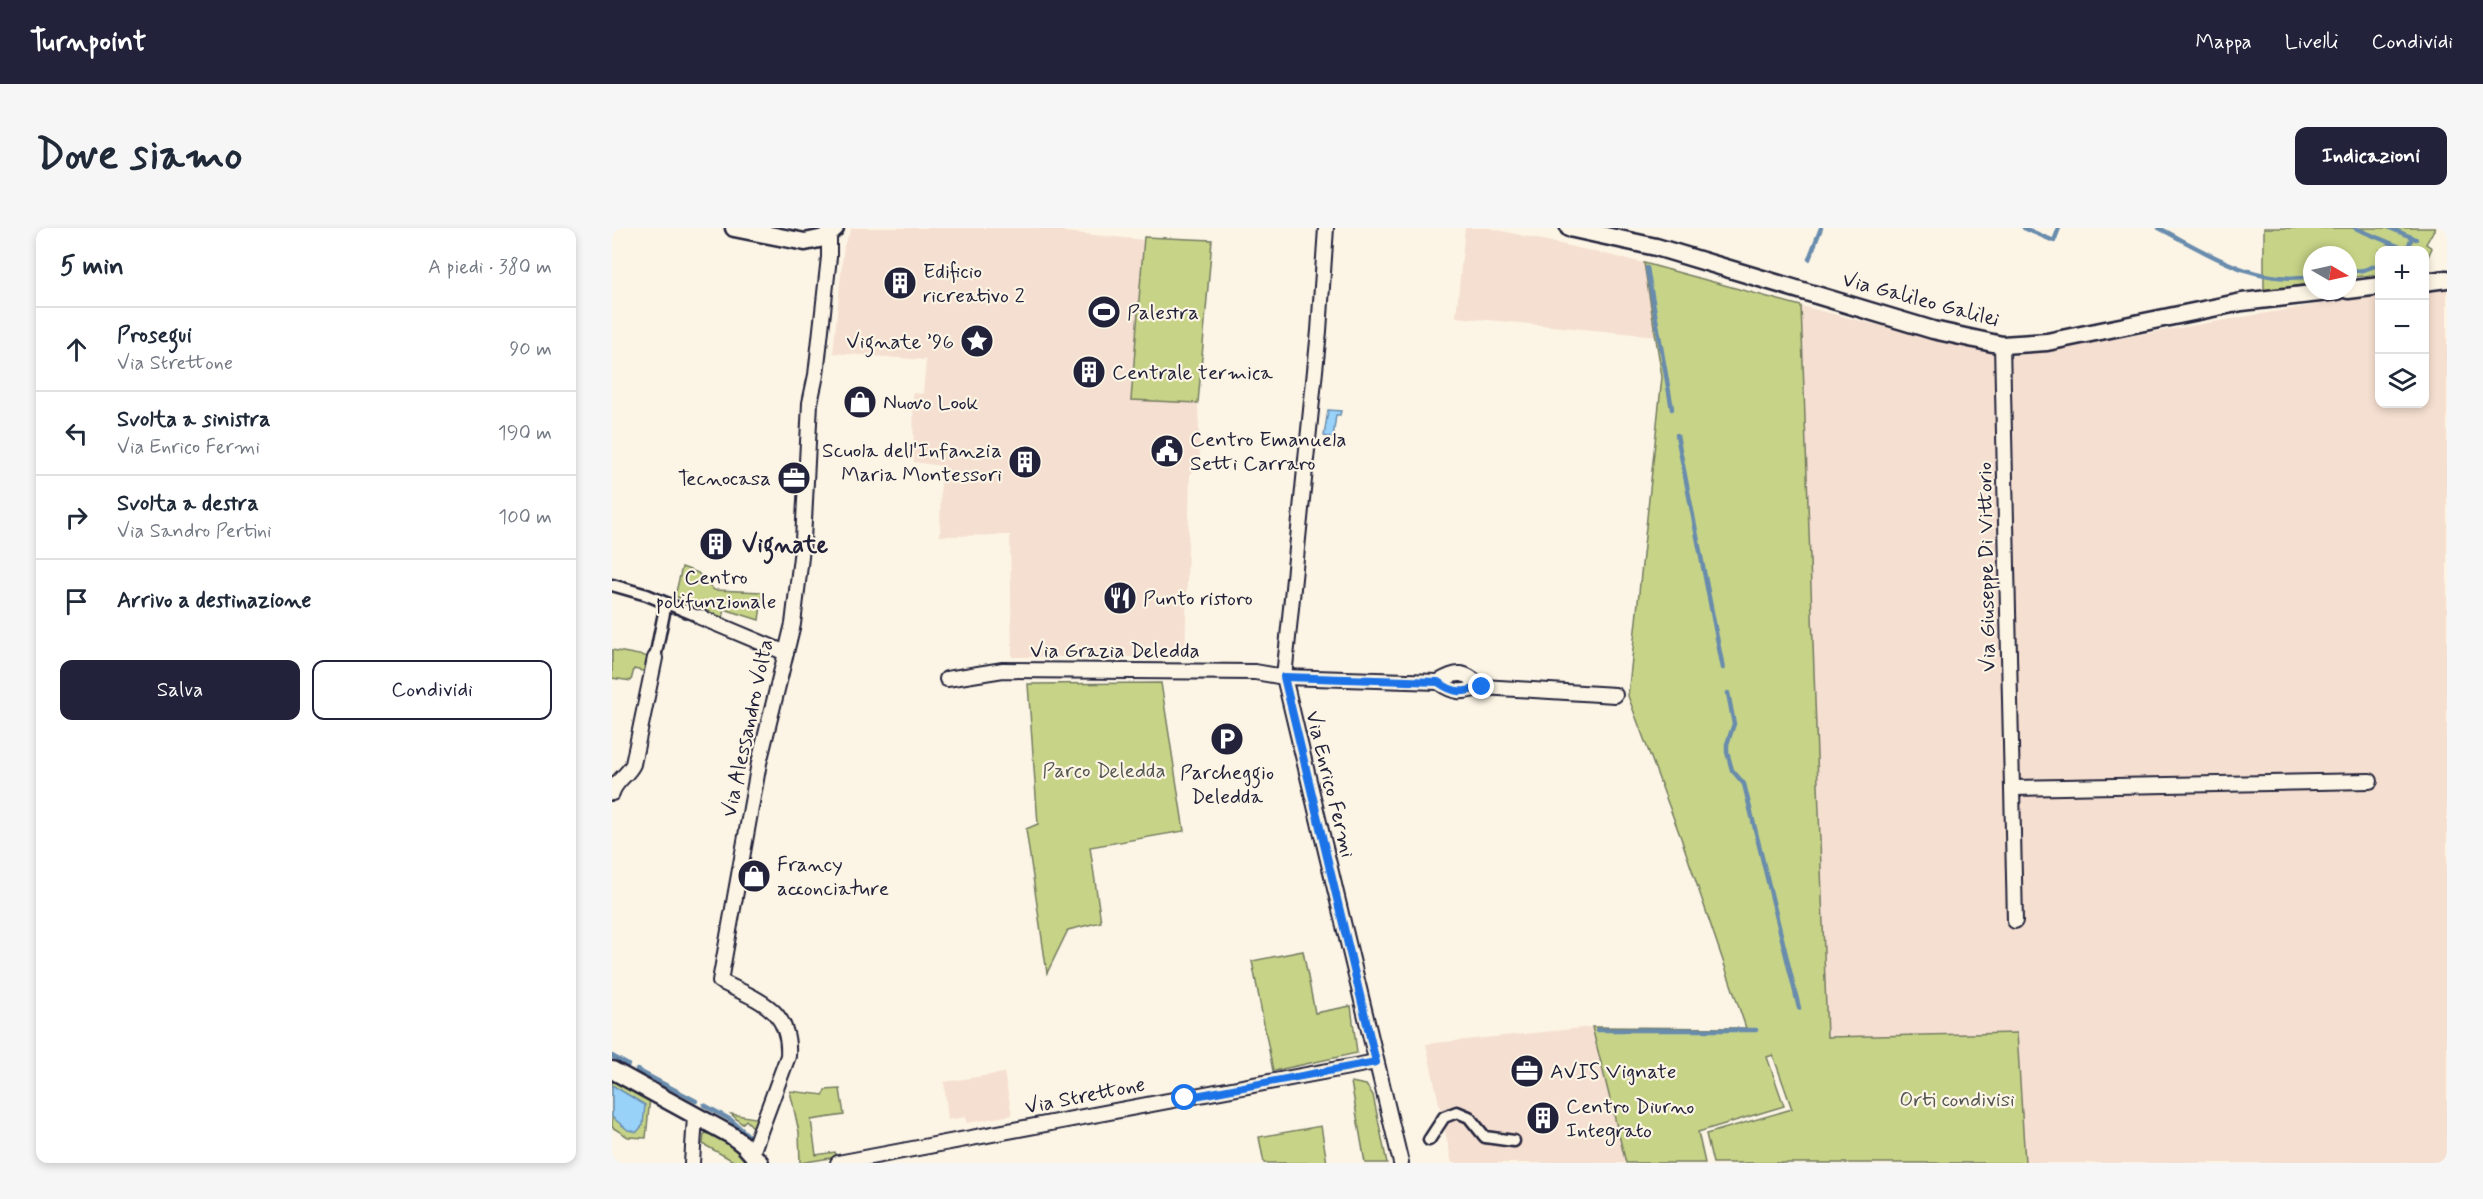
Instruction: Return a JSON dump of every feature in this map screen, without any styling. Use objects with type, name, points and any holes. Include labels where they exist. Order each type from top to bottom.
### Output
[{"type":"street","points":[[734,228],[805,242],[821,240],[832,230]]},
{"type":"street","name":"Via Enrico Fermi","points":[[1326,228],[1319,331],[1284,677],[1401,1163]]},
{"type":"street","name":"Via Galileo Galilei","points":[[1569,228],[1656,247],[1933,330],[2002,345],[2048,342],[2242,302],[2303,295]]},
{"type":"street","name":"Via Alessandro Volta","points":[[756,1158],[788,1056],[789,1042],[776,1011],[720,981],[759,763],[793,624],[799,577],[810,404],[816,375],[832,230]]},
{"type":"street","points":[[2429,281],[2447,279]]},
{"type":"street","points":[[2357,289],[2375,287]]},
{"type":"street","name":"Via Giuseppe Di Vittorio","points":[[2002,345],[2015,921]]},
{"type":"street","points":[[612,585],[666,603],[786,653]]},
{"type":"street","points":[[612,789],[628,774],[633,764],[666,603]]},
{"type":"street","name":"Via Grazia Deledda","points":[[947,679],[1003,670],[1254,672],[1284,677],[1438,682],[1452,674],[1468,675],[1482,687],[1615,695]]},
{"type":"street","points":[[2013,788],[2370,781]]},
{"type":"street","name":"Via Strettone","points":[[844,1162],[1376,1062]]},
{"type":"street","points":[[612,1070],[730,1135],[756,1158]]},
{"type":"street","points":[[1429,1140],[1443,1118],[1457,1112],[1469,1117],[1485,1137],[1514,1142]]},
{"type":"street","points":[[692,1163],[695,1116]]},
{"type":"shaded area","points":[[852,228],[1064,228],[1064,232],[1144,240],[1144,237],[1212,240],[1198,403],[1200,460],[1190,475],[1185,657],[1012,657],[1010,535],[940,536],[941,466],[914,462],[913,393],[923,394],[926,360],[833,353],[844,245]]},
{"type":"shaded area","points":[[1465,228],[1489,228],[1644,263],[1656,336],[1456,317]]},
{"type":"shaded area","points":[[2447,284],[2447,1163],[2025,1163],[2017,1033],[1826,1038],[1801,306],[2007,357],[2344,300],[2357,300],[2357,298],[2375,295],[2375,408],[2429,408],[2429,286]]},
{"type":"shaded area","points":[[1592,1027],[1626,1163],[1452,1163],[1426,1044]]},
{"type":"shaded area","points":[[1004,1073],[1012,1115],[967,1123],[965,1117],[948,1120],[944,1082]]},
{"type":"green space","points":[[2264,228],[2435,228],[2426,244],[2429,246],[2375,246],[2375,275],[2357,277],[2357,246],[2303,246],[2303,285],[2264,291]]},
{"type":"green space","points":[[1144,237],[1212,240],[1198,403],[1131,400]]},
{"type":"green space","name":"Orti condivisi","points":[[1644,263],[1801,306],[1827,1037],[2017,1033],[2025,1163],[1713,1163],[1706,1134],[1792,1109],[1773,1055],[1767,1057],[1784,1106],[1698,1132],[1705,1163],[1626,1163],[1592,1027],[1746,1028],[1681,838],[1628,696],[1662,377]]},
{"type":"green space","points":[[682,567],[698,573],[714,590],[763,592],[759,620],[724,609],[721,623],[704,615],[705,608],[675,596]]},
{"type":"green space","points":[[612,650],[650,657],[647,672],[634,669],[631,681],[612,678]]},
{"type":"green space","name":"Parco Deledda","points":[[1161,683],[1184,831],[1090,847],[1101,922],[1068,930],[1047,973],[1026,829],[1038,824],[1028,684]]},
{"type":"green space","points":[[1303,951],[1315,1013],[1351,1006],[1357,1053],[1273,1071],[1252,961]]},
{"type":"green space","points":[[612,1078],[650,1097],[646,1138],[628,1137],[612,1127]]},
{"type":"green space","points":[[1351,1082],[1366,1085],[1373,1095],[1387,1163],[1365,1163]]},
{"type":"green space","points":[[840,1089],[844,1115],[811,1120],[816,1155],[835,1152],[836,1157],[800,1163],[799,1132],[790,1091],[824,1095],[825,1090]]},
{"type":"green space","points":[[731,1114],[761,1119],[757,1131],[746,1120],[742,1124]]},
{"type":"green space","points":[[1321,1126],[1327,1163],[1264,1163],[1259,1137]]},
{"type":"green space","points":[[710,1132],[732,1147],[748,1163],[737,1163],[703,1144],[704,1134]]},
{"type":"water","points":[[1328,410],[1341,411],[1340,415],[1336,415],[1333,438],[1324,436]]},
{"type":"water","points":[[612,1085],[645,1105],[643,1125],[637,1132],[628,1130],[612,1117]]},
{"type":"waterway","points":[[1809,259],[1821,228]]},
{"type":"waterway","points":[[2024,228],[2054,241],[2059,228]]},
{"type":"waterway","points":[[2159,228],[2214,257],[2251,272],[2291,278],[2303,277]]},
{"type":"waterway","points":[[2355,228],[2407,250],[2412,237]]},
{"type":"waterway","points":[[2390,228],[2416,239]]},
{"type":"waterway","points":[[2357,271],[2375,266]]},
{"type":"waterway","points":[[1647,268],[1672,409]]},
{"type":"waterway","points":[[1677,435],[1723,668]]},
{"type":"waterway","points":[[1728,693],[1734,724],[1727,744],[1727,752],[1732,770],[1744,784],[1799,1008]]},
{"type":"waterway","points":[[1597,1030],[1756,1030]]},
{"type":"waterway","points":[[612,1056],[628,1065]]},
{"type":"waterway","points":[[637,1070],[696,1101]]},
{"type":"waterway","points":[[704,1105],[731,1120],[751,1138]]},
{"type":"place","name":"Edificio ricreativo 2","points":[[900,283]]},
{"type":"place","name":"Palestra","points":[[1104,312]]},
{"type":"place","name":"Vignate ’96","points":[[977,341]]},
{"type":"place","name":"Centrale termica","points":[[1089,372]]},
{"type":"place","name":"Nuovo Look","points":[[860,402]]},
{"type":"place","name":"Centro Emanuela Setti Carraro","points":[[1167,451]]},
{"type":"place","name":"Scuola dell'Infanzia Maria Montessori","points":[[1025,462]]},
{"type":"place","name":"Tecnocasa","points":[[794,478]]},
{"type":"place","name":"Centro polifunzionale","points":[[716,544]]},
{"type":"place","name":"Punto ristoro","points":[[1120,598]]},
{"type":"place","name":"Parcheggio Deledda","points":[[1227,739]]},
{"type":"place","name":"Francy acconciature","points":[[754,876]]},
{"type":"place","name":"AVIS Vignate","points":[[1527,1071]]},
{"type":"place","name":"Centro Diurno Integrato","points":[[1543,1118]]},
{"type":"district","name":"Vignate","points":[[785,544]]},
{"type":"route","points":[[1185,1098],[1376,1062],[1284,677],[1438,682],[1450,691],[1466,692],[1482,687]]}]
